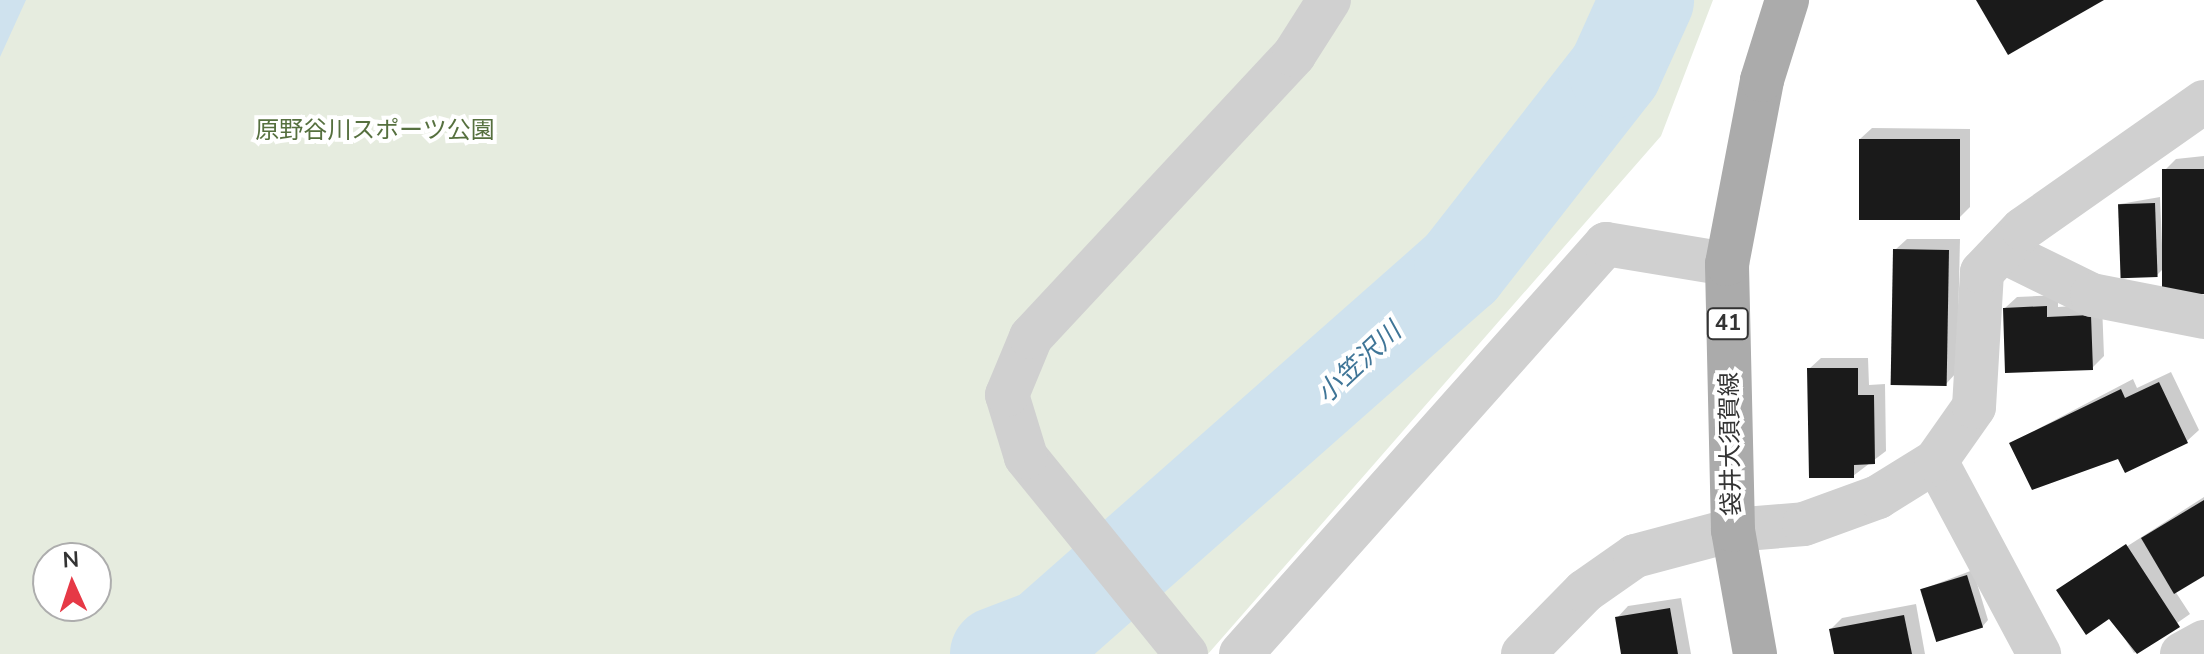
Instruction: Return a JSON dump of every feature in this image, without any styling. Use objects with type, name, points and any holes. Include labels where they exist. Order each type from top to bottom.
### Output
[{"type":"main road","name":"袋井大須賀線","points":[[1755,654],[1733,530],[1727,264],[1762,80],[1787,0]]},
{"type":"street","points":[[1186,654],[1060,505],[1026,457],[1007,395],[1031,337],[1294,55],[1329,0]]},
{"type":"street","points":[[1523,654],[1585,591],[1635,556],[1733,530],[1804,524],[1878,497],[1936,461],[1974,407],[1982,272],[2023,229],[2204,102]]},
{"type":"street","points":[[1241,654],[1606,244],[1727,264]]},
{"type":"street","points":[[2002,251],[2092,295],[2204,317]]},
{"type":"street","points":[[1936,461],[2039,654]]},
{"type":"street","points":[[2182,654],[2204,642]]},
{"type":"green space","name":"原野谷川スポーツ公園","points":[[0,0],[1713,0],[1661,136],[1208,654],[0,654]]},
{"type":"water","points":[[0,0],[26,0],[0,57]]},
{"type":"building","points":[[1976,0],[2104,0],[2008,55]]},
{"type":"building","points":[[1859,139],[1960,139],[1960,220],[1859,220]]},
{"type":"building","points":[[2162,169],[2204,169],[2204,294],[2162,294]]},
{"type":"building","points":[[2155,203],[2158,277],[2121,278],[2118,204]]},
{"type":"building","points":[[1893,249],[1949,250],[1947,386],[1891,385]]},
{"type":"building","points":[[2047,306],[2047,317],[2091,315],[2093,370],[2005,373],[2003,308]]},
{"type":"building","points":[[1807,368],[1858,368],[1858,395],[1874,395],[1875,464],[1854,465],[1854,478],[1809,478]]},
{"type":"building","points":[[2159,382],[2188,443],[2125,473],[2118,459],[2032,490],[2009,443],[2121,389],[2125,398]]},
{"type":"building","points":[[2204,500],[2204,576],[2174,594],[2141,538]]},
{"type":"building","points":[[2126,544],[2180,627],[2137,654],[2109,619],[2086,635],[2056,590]]},
{"type":"building","points":[[1967,575],[1983,628],[1936,642],[1920,589]]},
{"type":"building","points":[[1670,608],[1678,654],[1621,654],[1615,617]]},
{"type":"building","points":[[1904,615],[1912,654],[1834,654],[1829,629]]},
{"type":"waterway","name":"小笠沢川","points":[[997,654],[1044,636],[1461,268],[1615,71],[1647,0]]}]
